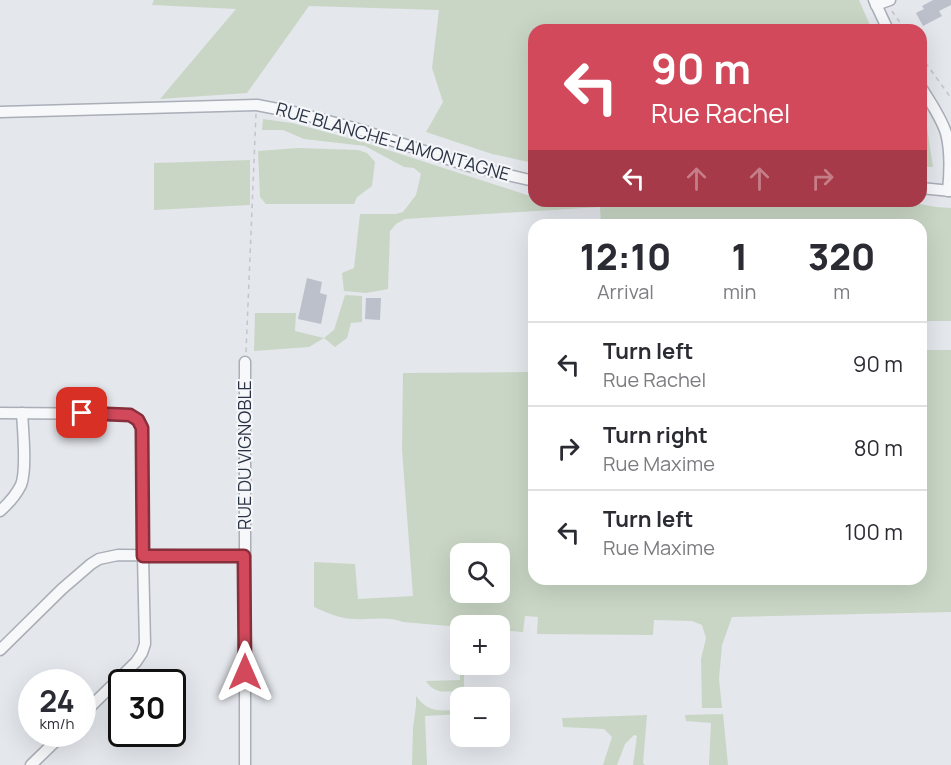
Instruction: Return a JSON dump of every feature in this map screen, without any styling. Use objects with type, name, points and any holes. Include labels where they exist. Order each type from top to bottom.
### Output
[{"type":"street","points":[[882,2],[887,24]]},
{"type":"street","points":[[927,97],[946,134],[950,153],[950,191],[927,189]]},
{"type":"street","name":"RUE BLANCHE-LAMONTAGNE","points":[[0,112],[256,105],[298,113],[358,129],[469,166],[528,181]]},
{"type":"street","name":"RUE DU VIGNOBLE","points":[[245,362],[245,765]]},
{"type":"street","points":[[0,413],[122,414],[130,415],[138,420],[142,428],[145,644],[136,662],[96,701]]},
{"type":"street","points":[[0,512],[16,494],[24,474],[22,413]]},
{"type":"street","points":[[0,650],[62,589],[99,559],[108,556],[244,556]]},
{"type":"street","points":[[31,765],[50,747]]},
{"type":"path","points":[[882,2],[899,24]]},
{"type":"path","points":[[927,66],[951,98]]},
{"type":"path","points":[[245,362],[256,105]]},
{"type":"green space","points":[[154,0],[859,0],[869,24],[528,24],[528,162],[492,154],[426,132],[443,102],[432,68],[439,10],[309,6],[247,93],[160,99],[236,9],[152,5]]},
{"type":"green space","points":[[263,119],[292,123],[363,142],[528,195],[528,207],[600,207],[405,219],[390,231],[388,289],[366,293],[344,291],[342,273],[354,268],[360,214],[403,212],[416,195],[421,174],[414,168],[404,167],[365,146],[304,139],[283,130],[262,130]]},
{"type":"green space","points":[[927,128],[933,167],[927,167]]},
{"type":"green space","points":[[298,148],[358,150],[367,153],[375,162],[372,186],[357,197],[354,204],[266,204],[260,197],[258,151]]},
{"type":"green space","points":[[250,160],[250,205],[154,210],[154,163]]},
{"type":"green space","points":[[927,205],[951,208],[951,321],[927,321],[927,219],[601,219],[600,207]]},
{"type":"green space","points":[[345,295],[362,296],[362,322],[351,323],[347,338],[335,347],[324,338],[334,330]]},
{"type":"green space","points":[[255,313],[296,313],[295,331],[324,338],[309,347],[254,351]]},
{"type":"green space","points":[[927,350],[951,350],[951,612],[732,617],[722,645],[719,679],[722,708],[702,708],[701,659],[706,638],[702,625],[692,621],[654,620],[653,635],[537,634],[538,617],[525,616],[523,632],[510,631],[510,615],[450,615],[450,626],[385,619],[350,619],[314,607],[314,562],[355,564],[358,599],[413,596],[402,449],[403,373],[528,372],[528,585],[927,585]]},
{"type":"green space","points":[[460,675],[464,675],[463,687],[450,687],[450,692],[445,692],[433,688],[426,681],[460,680]]},
{"type":"green space","points":[[416,696],[430,708],[450,710],[450,715],[425,716],[427,765],[412,765]]},
{"type":"green space","points":[[723,714],[728,765],[709,765],[711,723],[686,721],[685,715]]},
{"type":"green space","points":[[647,715],[643,763],[645,765],[633,765],[637,736],[634,735],[625,744],[617,765],[603,765],[612,737],[604,729],[563,727],[562,718]]},
{"type":"building","points":[[933,0],[951,0],[951,5],[939,11],[942,16],[927,24],[922,24],[916,13],[924,9],[922,6]]},
{"type":"building","points":[[307,278],[322,282],[320,293],[327,295],[321,324],[298,319]]},
{"type":"building","points":[[366,298],[381,298],[380,320],[365,319]]},
{"type":"route","points":[[82,413],[130,415],[138,420],[142,428],[143,556],[244,556],[245,672]]}]
